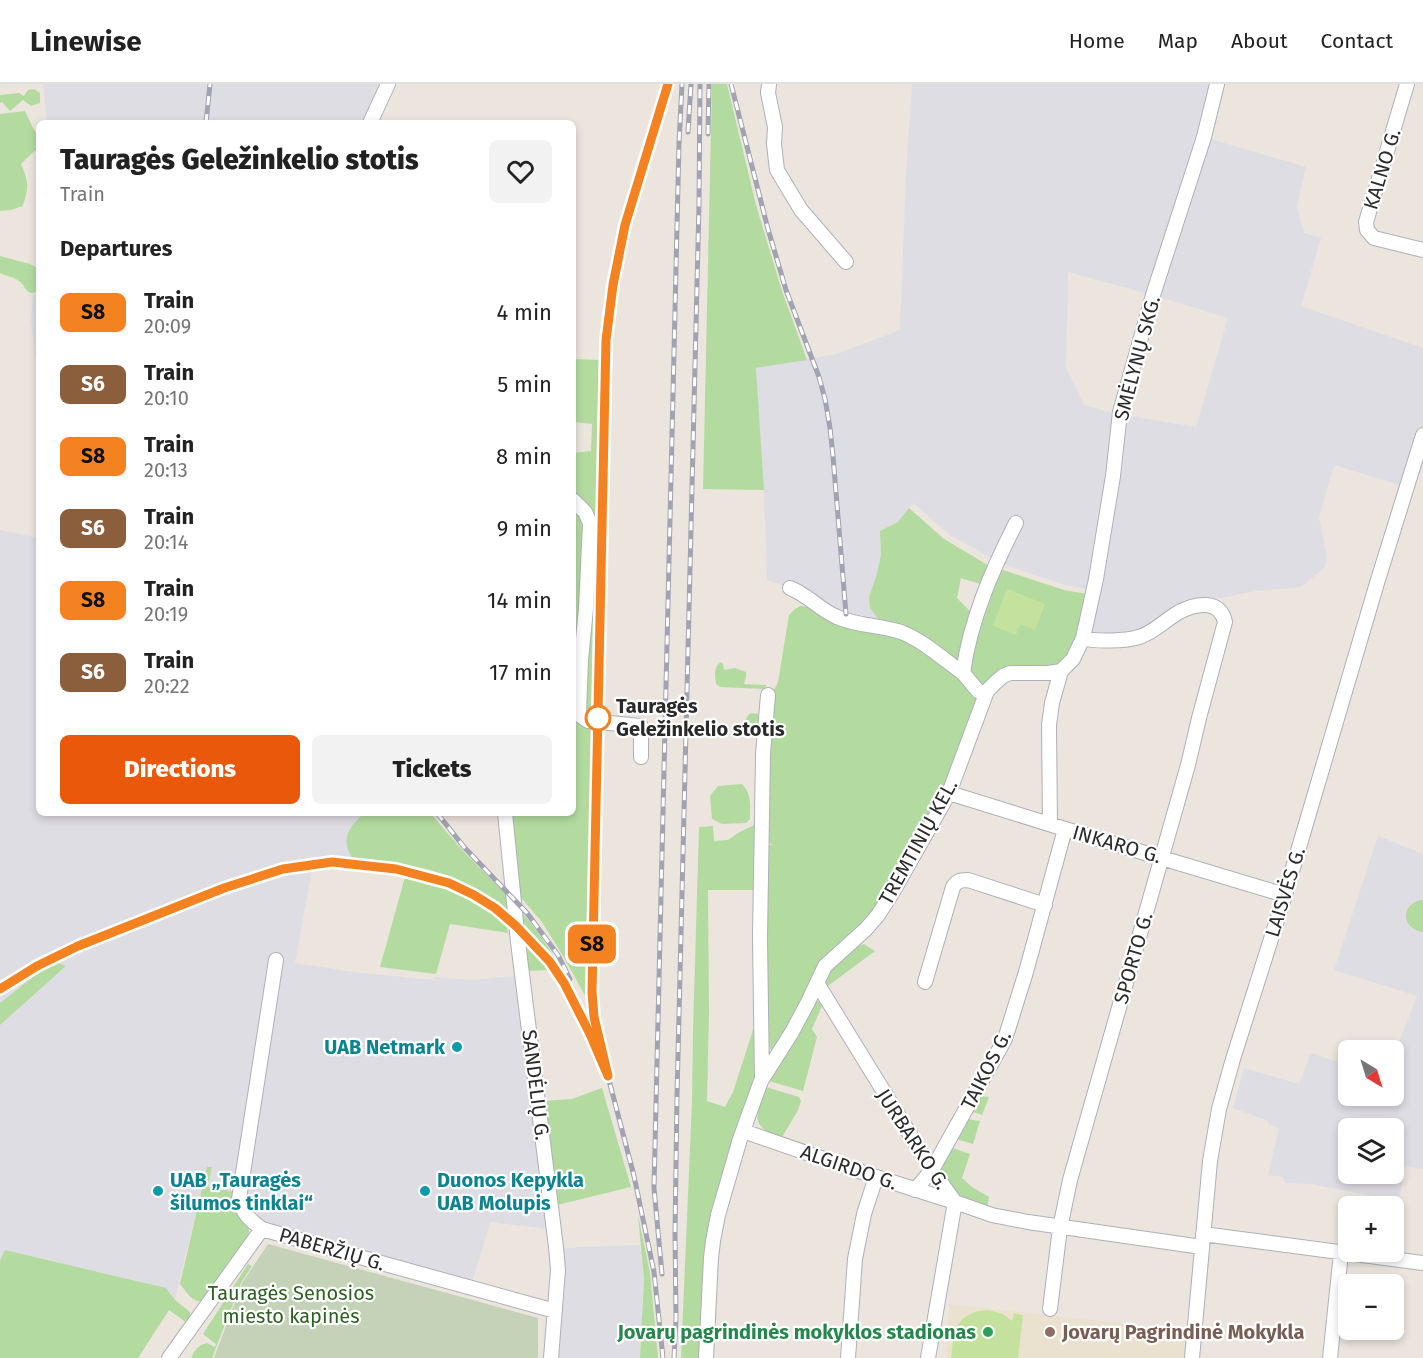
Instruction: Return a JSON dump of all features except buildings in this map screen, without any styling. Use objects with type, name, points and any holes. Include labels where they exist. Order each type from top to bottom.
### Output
[{"type":"street","points":[[371,120],[388,84]]},
{"type":"street","points":[[769,84],[768,93],[774,127],[777,170],[801,210],[846,261]]},
{"type":"street","name":"SMĖLYNŲ SKG.","points":[[1083,638],[1096,579],[1113,476],[1120,412],[1153,295],[1204,137],[1217,84]]},
{"type":"street","name":"KALNO G.","points":[[1407,84],[1366,222],[1367,230],[1374,238],[1423,250]]},
{"type":"street","name":"LAISVĖS G.","points":[[1192,1358],[1210,1161],[1220,1109],[1233,1059],[1423,435]]},
{"type":"street","points":[[576,503],[585,512],[590,523],[579,712],[588,721],[641,726],[641,757]]},
{"type":"street","points":[[963,674],[972,629],[994,570],[1016,523]]},
{"type":"street","points":[[790,588],[799,592],[822,610],[840,618],[898,632],[925,644],[985,695]]},
{"type":"street","name":"SPORTO G.","points":[[1050,1309],[1060,1228],[1070,1180],[1188,765],[1225,622],[1221,610],[1213,605],[1191,607],[1136,638],[1092,641],[1083,638]]},
{"type":"street","points":[[1050,824],[1049,725],[1052,703],[1061,670],[1073,658],[1083,638]]},
{"type":"street","name":"TREMTINIŲ KEL.","points":[[706,1358],[713,1241],[723,1197],[743,1131],[762,1081],[806,1007],[825,966],[866,929],[891,895],[949,793],[985,695],[995,683],[1010,673],[1054,673],[1061,670]]},
{"type":"street","name":"TREMTINIŲ KEL.","points":[[762,1081],[760,938],[763,754],[768,695]]},
{"type":"street","name":"INKARO G.","points":[[949,793],[1285,894]]},
{"type":"street","name":"SANDĖLIŲ G.","points":[[505,816],[518,942],[555,1228],[558,1270],[551,1358]]},
{"type":"street","name":"TAIKOS G.","points":[[915,1190],[932,1170],[1005,1039],[1065,829]]},
{"type":"street","points":[[925,982],[956,882],[968,880],[1045,905]]},
{"type":"street","points":[[262,1229],[249,1220],[239,1199],[276,960]]},
{"type":"street","name":"JURBARKO G.","points":[[817,983],[932,1170],[955,1202],[992,1215],[1060,1228],[1338,1253]]},
{"type":"street","points":[[762,1048],[768,1056],[780,1053]]},
{"type":"street","name":"ALGIRDO G.","points":[[743,1131],[955,1202]]},
{"type":"street","points":[[848,1358],[855,1259],[864,1214],[876,1177]]},
{"type":"street","points":[[928,1358],[955,1202]]},
{"type":"street","name":"PABERŽIŲ G.","points":[[169,1358],[262,1229],[555,1311]]},
{"type":"street","name":"JURBARKO G.","points":[[1404,1261],[1423,1263]]},
{"type":"street","points":[[1330,1358],[1340,1262]]},
{"type":"shaded area","points":[[43,84],[388,84],[371,120],[47,120]]},
{"type":"shaded area","points":[[912,84],[1217,84],[1204,137],[1306,167],[1297,206],[1304,233],[1321,238],[1301,306],[1423,348],[1423,432],[1406,487],[1334,465],[1319,518],[1327,557],[1325,567],[1301,587],[1256,591],[1191,604],[1134,634],[1096,637],[1090,630],[1098,591],[1065,585],[1002,564],[950,535],[913,503],[898,522],[880,531],[881,555],[869,597],[870,608],[879,620],[839,619],[790,588],[767,580],[756,368],[837,354],[900,330]],"holes":[[[1068,272],[1228,318],[1196,427],[1112,413],[1084,405],[1066,368]]]},
{"type":"shaded area","points":[[33,295],[36,295],[36,360],[35,355],[31,320]]},
{"type":"shaded area","points":[[0,530],[36,537],[36,816],[387,816],[363,870],[332,866],[312,870],[295,963],[353,972],[434,980],[435,977],[472,980],[522,975],[549,1229],[490,1222],[471,1287],[247,1224],[236,1212],[234,1202],[208,1188],[212,1168],[207,1167],[175,1300],[166,1288],[5,1250],[0,1260]]},
{"type":"shaded area","points":[[1378,836],[1423,854],[1423,1169],[1405,1166],[1404,1172],[1404,1118],[1338,1118],[1338,1184],[1402,1184],[1400,1196],[1373,1196],[1310,1184],[1285,1183],[1283,1177],[1268,1175],[1279,1128],[1268,1124],[1268,1121],[1233,1108],[1244,1068],[1299,1084],[1311,1053],[1338,1062],[1338,1106],[1404,1106],[1404,1040],[1400,1040],[1417,996],[1334,970]]},
{"type":"shaded area","points":[[640,1245],[644,1279],[640,1358],[551,1358],[560,1332],[563,1297],[562,1249]]},
{"type":"shaded area","name":"Jovarų Pagrindinė Mokykla","points":[[949,1304],[1153,1328],[1153,1335],[1193,1341],[1192,1358],[946,1358]]},
{"type":"green space","points":[[712,84],[727,84],[756,205],[782,291],[807,360],[756,368],[764,490],[703,489]]},
{"type":"green space","points":[[34,89],[40,93],[40,103],[31,106],[23,100],[10,111],[2,102],[0,103],[0,95],[19,93],[24,96],[28,90]]},
{"type":"green space","points":[[25,111],[36,133],[36,150],[21,164],[27,185],[23,206],[0,211],[0,114]]},
{"type":"green space","points":[[0,256],[30,264],[36,267],[36,293],[28,292],[17,280],[0,273]]},
{"type":"green space","points":[[576,359],[599,360],[587,999],[542,922],[517,893],[511,816],[576,816],[576,453],[591,451],[592,424],[576,422]]},
{"type":"green space","points":[[909,508],[944,539],[991,567],[983,585],[961,578],[957,598],[974,615],[960,662],[879,620],[870,608],[869,597],[881,555],[880,531],[898,522]]},
{"type":"green space","points":[[1000,569],[1064,590],[1087,594],[1076,639],[1064,659],[1056,665],[1047,667],[1009,668],[983,687],[976,683],[970,669],[979,623],[985,616]]},
{"type":"green space","points":[[1007,589],[1045,604],[1035,630],[1020,624],[1016,635],[993,626]]},
{"type":"green space","points":[[800,606],[906,638],[967,686],[977,698],[942,794],[876,909],[802,1004],[771,1050],[766,1032],[767,845],[773,845],[768,839],[767,826],[774,690],[778,682],[789,615]]},
{"type":"green space","points":[[721,662],[724,670],[735,668],[746,672],[744,684],[766,685],[765,689],[720,687],[716,684],[715,672]]},
{"type":"green space","points":[[751,713],[759,714],[761,718],[759,730],[746,728],[745,721]]},
{"type":"green space","points":[[742,784],[749,796],[750,819],[746,823],[722,824],[712,819],[710,796],[718,786]]},
{"type":"green space","points":[[361,816],[433,816],[506,894],[508,912],[471,886],[439,873],[395,862],[352,858],[348,851],[347,838],[354,823]]},
{"type":"green space","points":[[758,823],[757,890],[708,890],[707,1101],[725,1107],[733,1092],[754,1027],[755,1084],[704,1274],[699,1358],[681,1358],[692,1101],[699,827],[713,826],[714,841],[728,840]]},
{"type":"green space","points":[[405,877],[448,888],[493,911],[505,919],[508,933],[450,924],[436,974],[380,967]]},
{"type":"green space","points":[[1423,900],[1423,932],[1410,926],[1406,917],[1409,907]]},
{"type":"green space","points":[[519,908],[550,949],[574,994],[554,961],[522,925]]},
{"type":"green space","points":[[523,938],[545,962],[550,970],[526,971]]},
{"type":"green space","points":[[864,944],[875,951],[826,986],[823,983],[835,965],[845,954]]},
{"type":"green space","points":[[58,963],[66,966],[0,1025],[0,1003],[42,970]]},
{"type":"green space","points":[[817,1001],[822,1006],[812,1029],[817,1037],[803,1091],[769,1081],[784,1054],[799,1034],[813,1004]]},
{"type":"green space","points":[[766,1087],[799,1097],[801,1101],[781,1139],[763,1129],[757,1118]]},
{"type":"green space","points":[[602,1088],[631,1187],[557,1205],[543,1101],[572,1099]]},
{"type":"green space","points":[[979,1096],[989,1097],[982,1115],[971,1111]]},
{"type":"green space","points":[[966,1119],[980,1121],[973,1144],[956,1139]]},
{"type":"green space","points":[[950,1147],[970,1154],[962,1178],[989,1197],[987,1208],[957,1196],[938,1169]]},
{"type":"green space","points":[[207,1167],[212,1167],[208,1187],[234,1192],[235,1209],[249,1230],[244,1243],[229,1265],[202,1301],[198,1301],[190,1296],[180,1284]]},
{"type":"green space","points":[[638,1215],[650,1273],[658,1358],[640,1358],[644,1279]]},
{"type":"green space","name":"Tauragės Senosios miesto kapinės","points":[[268,1244],[538,1318],[538,1358],[214,1358],[242,1283]]},
{"type":"green space","points":[[5,1250],[166,1288],[175,1300],[190,1312],[190,1317],[187,1323],[169,1310],[138,1358],[0,1358],[0,1260]]},
{"type":"green space","points":[[248,1264],[252,1266],[241,1283],[212,1358],[191,1358],[201,1345],[207,1343],[215,1347],[216,1344],[203,1334]]},
{"type":"green space","name":"Jovarų pagrindinės mokyklos stadionas","points":[[988,1310],[1003,1314],[1012,1321],[1014,1313],[1023,1315],[1018,1358],[951,1358],[959,1324],[969,1314]]},
{"type":"railway","points":[[206,120],[210,84]]},
{"type":"railway","points":[[663,1358],[654,1272],[634,1176],[594,1017],[592,992],[606,340],[613,285],[625,225],[668,84]]},
{"type":"railway","points":[[662,1274],[654,1188],[682,84]]},
{"type":"railway","points":[[688,132],[691,84]]},
{"type":"railway","points":[[674,1358],[677,1096],[700,84]]},
{"type":"railway","points":[[708,134],[709,84]]},
{"type":"railway","points":[[731,84],[786,290],[825,399],[833,456],[846,614]]},
{"type":"railway","points":[[439,816],[464,847],[527,913],[558,955],[570,979]]},
{"type":"railway","points":[[0,989],[78,946],[236,883],[295,866],[333,862],[423,875],[449,883],[497,910],[518,927],[554,970],[583,1018],[594,1043]]},
{"type":"train","name":"S8","points":[[0,989],[24,973],[78,946],[224,888],[283,869],[332,862],[396,869],[449,883],[495,908],[516,926],[550,962],[564,983],[608,1076],[594,1017],[592,992],[606,340],[613,285],[625,225],[668,84]]},
{"type":"place","name":"Tauragės Geležinkelio stotis","points":[[598,718]]},
{"type":"place","name":"UAB Netmark","points":[[457,1047]]},
{"type":"place","name":"UAB „Tauragės šilumos tinklai“","points":[[158,1191]]},
{"type":"place","name":"Duonos Kepykla UAB Molupis","points":[[425,1191]]},
{"type":"place","name":"Jovarų pagrindinės mokyklos stadionas","points":[[988,1332]]},
{"type":"place","name":"Jovarų Pagrindinė Mokykla","points":[[1050,1332]]}]
